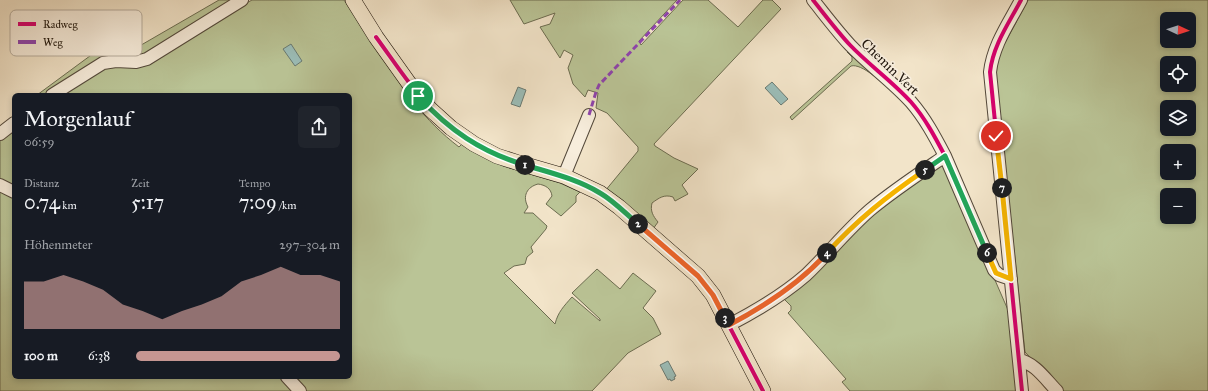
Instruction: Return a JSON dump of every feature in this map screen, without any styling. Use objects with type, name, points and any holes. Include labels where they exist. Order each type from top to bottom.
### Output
[{"type":"main road","points":[[353,0],[376,37],[418,96],[442,121],[460,135],[487,151],[514,162],[564,176],[591,188],[607,198],[691,270],[709,289],[763,391]]},
{"type":"street","points":[[55,93],[104,63],[116,61],[136,62],[147,59],[242,0]]},
{"type":"street","name":"Chemin Vert","points":[[813,0],[851,45],[910,101],[925,121],[945,156],[994,270],[999,275],[1011,279]]},
{"type":"street","points":[[1021,0],[998,43],[993,56],[990,72],[1022,391]]},
{"type":"street","points":[[564,176],[589,115]]},
{"type":"street","points":[[0,134],[12,125]]},
{"type":"street","points":[[729,325],[762,307],[794,284],[816,265],[848,230],[892,192],[945,156]]},
{"type":"street","points":[[0,185],[12,191]]},
{"type":"street","points":[[1018,360],[1024,361],[1033,366],[1057,391]]},
{"type":"street","points":[[289,379],[300,391]]},
{"type":"green space","points":[[219,0],[235,0],[143,57],[125,56],[142,56],[142,45]]},
{"type":"green space","points":[[252,0],[344,0],[414,103],[435,126],[459,147],[462,144],[503,166],[560,183],[580,192],[576,196],[576,202],[561,216],[546,204],[552,196],[547,187],[538,184],[534,185],[528,190],[525,199],[528,207],[524,213],[533,213],[547,226],[531,247],[533,252],[527,257],[525,264],[514,266],[504,273],[555,324],[564,306],[572,297],[600,321],[600,319],[572,293],[597,269],[620,289],[633,273],[656,291],[643,308],[653,318],[661,334],[628,353],[592,391],[306,391],[296,379],[352,379],[352,93],[61,93],[104,67],[134,66]]},
{"type":"green space","points":[[510,0],[677,0],[639,41],[641,45],[683,0],[708,0],[738,27],[763,0],[772,0],[781,9],[654,144],[674,158],[698,169],[682,185],[688,194],[675,201],[673,197],[664,196],[652,203],[652,213],[658,222],[653,229],[605,191],[638,151],[638,147],[607,113],[596,108],[598,93],[588,90],[585,97],[573,84],[568,68],[573,55],[564,50],[560,58],[540,27],[550,24],[555,13],[524,24]]},
{"type":"green space","points":[[1028,0],[1208,0],[1208,391],[1063,391],[1025,352],[996,83],[997,62],[1001,50]]},
{"type":"green space","points":[[849,50],[891,90],[866,70],[856,66],[851,66],[792,120],[790,117],[852,61],[852,57],[847,52]]},
{"type":"green space","points":[[90,56],[110,56],[48,93],[40,93]]},
{"type":"green space","points":[[12,129],[12,188],[0,181],[0,138]]},
{"type":"green space","points":[[944,163],[1008,310],[1017,391],[850,391],[842,382],[846,379],[788,313],[791,310],[791,306],[784,299],[871,214]]},
{"type":"green space","points":[[0,189],[12,196],[12,379],[282,379],[292,391],[0,391]]},
{"type":"water","points":[[291,44],[302,61],[295,66],[283,49]]},
{"type":"water","points":[[772,82],[788,99],[781,105],[765,88]]},
{"type":"water","points":[[518,87],[526,90],[520,107],[511,104]]},
{"type":"water","points":[[668,361],[676,376],[674,377],[675,379],[671,381],[670,379],[668,380],[660,365]]},
{"type":"marked path","points":[[589,115],[599,85],[680,0]]},
{"type":"cycle path","points":[[813,0],[850,45],[904,94],[921,115],[945,156],[994,270],[999,275],[1011,279]]},
{"type":"cycle path","points":[[1021,0],[998,43],[990,72],[1022,391]]},
{"type":"cycle path","points":[[376,37],[430,108],[457,132],[485,150],[511,160],[564,176],[588,186],[619,208],[687,266],[713,295],[763,391]]},
{"type":"route","points":[[418,96],[442,121],[474,144],[508,160],[564,176],[596,190],[607,198],[698,276],[713,295],[729,325],[778,297],[805,276],[848,230],[871,210],[892,192],[945,156],[994,270],[999,275],[1011,279],[996,136]]}]
